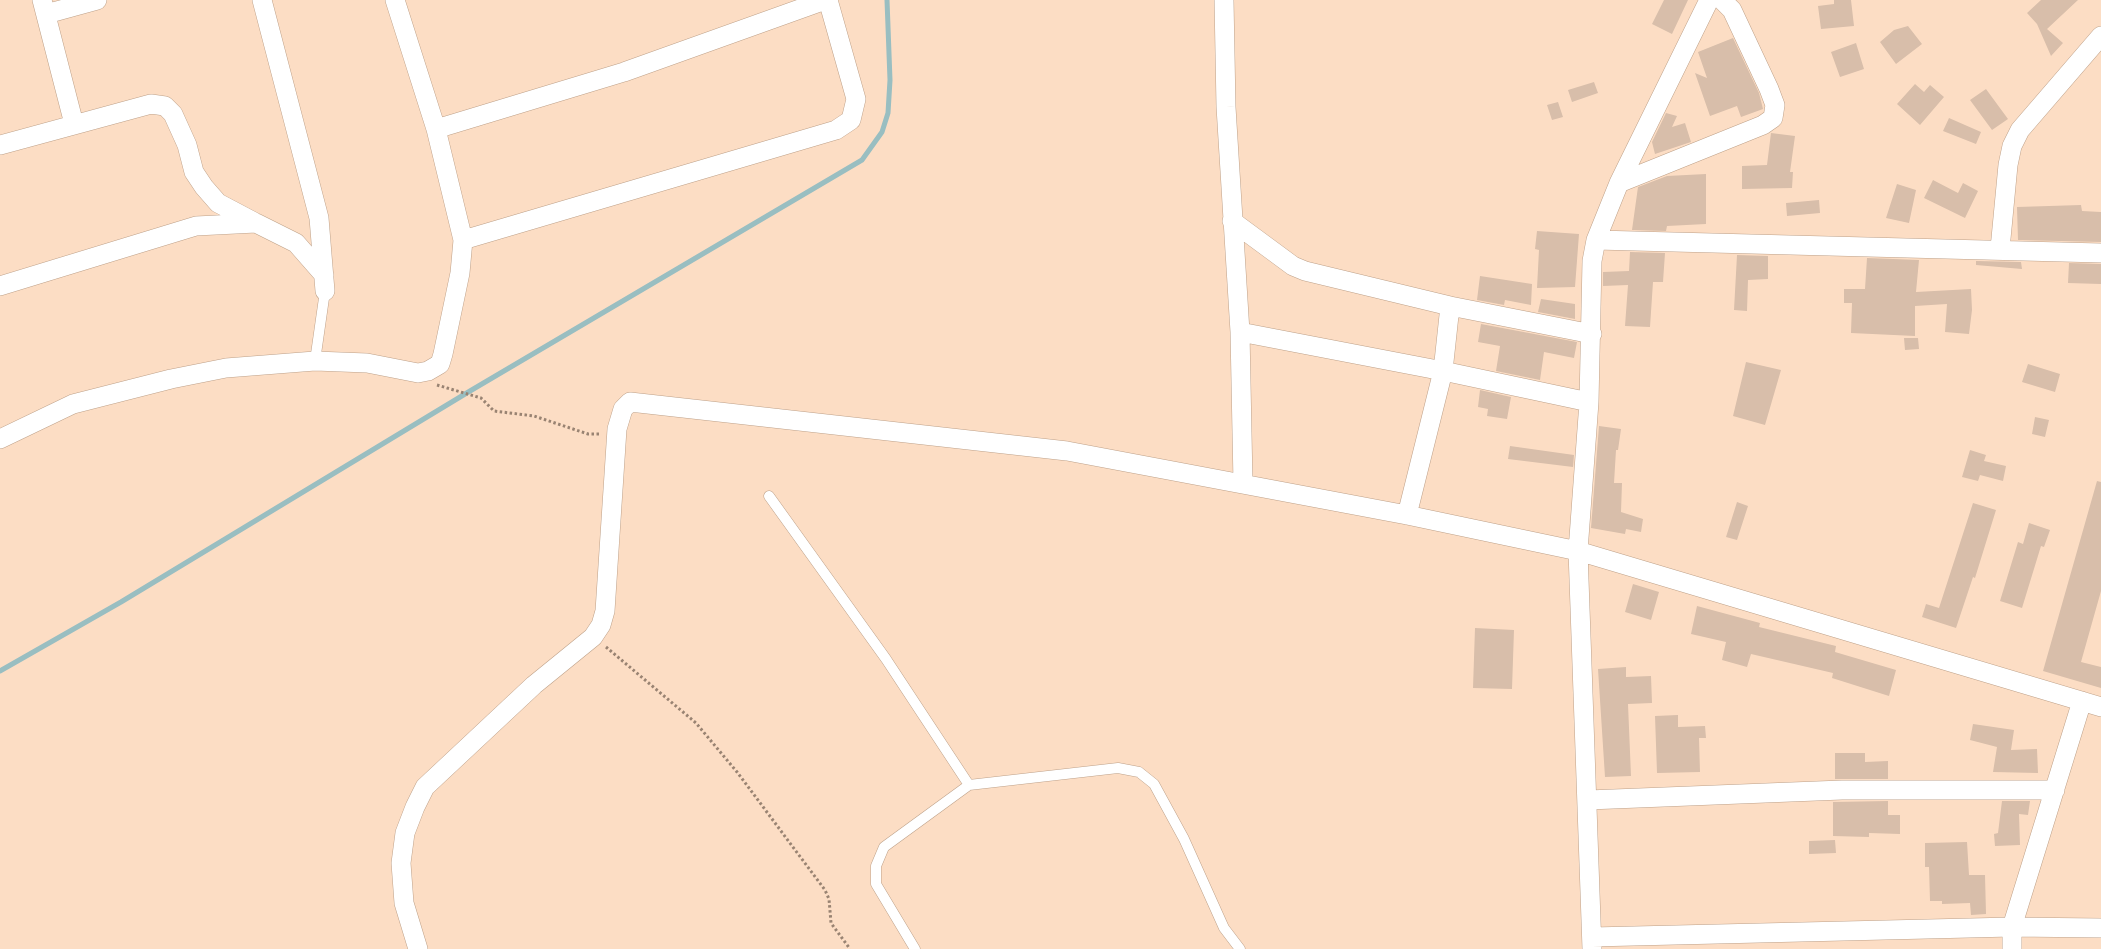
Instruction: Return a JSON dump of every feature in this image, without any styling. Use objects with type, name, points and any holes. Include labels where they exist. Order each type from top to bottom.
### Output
[{"type":"street","points":[[74,124],[44,7],[97,0]]},
{"type":"street","points":[[262,0],[319,218],[324,283]]},
{"type":"street","points":[[0,439],[73,404],[109,393],[226,368],[315,361],[367,363],[418,373],[428,371],[440,364],[460,272],[464,240],[436,129],[396,0]]},
{"type":"street","points":[[436,129],[624,72],[827,0],[856,100],[851,120],[836,130],[464,240]]},
{"type":"street","points":[[1224,0],[1232,221],[1240,332],[1243,484]]},
{"type":"street","points":[[1709,0],[1619,183],[1596,240],[1592,261],[1592,334],[1589,402],[1578,551],[1592,943],[2012,927],[2101,928]]},
{"type":"street","points":[[1619,183],[1763,126],[1773,118],[1775,105],[1769,89],[1732,10],[1722,0]]},
{"type":"street","points":[[2000,249],[2008,165],[2012,146],[2020,130],[2101,36]]},
{"type":"street","points":[[0,145],[151,104],[165,106],[173,114],[187,145],[194,172],[218,203],[296,244],[324,283]]},
{"type":"street","points":[[1232,221],[1293,266],[1305,272],[1450,306],[1592,334]]},
{"type":"street","points":[[0,286],[196,226],[256,223]]},
{"type":"street","points":[[1596,240],[2101,253]]},
{"type":"street","points":[[1407,515],[1443,371],[1450,306]]},
{"type":"street","points":[[1240,332],[1443,371],[1589,402]]},
{"type":"street","points":[[418,949],[404,903],[401,863],[405,833],[425,787],[534,685],[593,636],[601,625],[605,611],[618,425],[623,409],[630,402],[1067,451],[1407,515],[1578,551],[2101,707]]},
{"type":"street","points":[[2012,949],[2012,927],[2082,701]]},
{"type":"street","points":[[1588,800],[1842,790],[2055,790]]},
{"type":"lane","points":[[315,361],[324,283]]},
{"type":"lane","points":[[769,496],[886,659],[969,785]]},
{"type":"lane","points":[[915,949],[876,884],[876,866],[884,847],[969,785],[1118,768],[1139,772],[1154,784],[1184,839],[1224,928],[1240,949]]},
{"type":"path","points":[[437,385],[481,398],[494,411],[534,416],[588,434],[598,435],[618,425]]},
{"type":"path","points":[[593,636],[696,723],[736,772],[825,890],[829,899],[831,923],[850,949]]},
{"type":"building","points":[[1664,0],[1688,0],[1672,34],[1652,24]]},
{"type":"building","points":[[1834,0],[1851,0],[1854,26],[1821,29],[1818,6],[1834,4]]},
{"type":"building","points":[[2041,0],[2078,0],[2047,29],[2063,43],[2051,56],[2037,24],[2027,13]]},
{"type":"building","points":[[1908,26],[1922,44],[1896,64],[1880,42],[1894,30]]},
{"type":"building","points":[[1733,38],[1759,93],[1763,109],[1741,117],[1737,106],[1710,116],[1695,73],[1707,78],[1698,52]]},
{"type":"building","points":[[1856,43],[1864,69],[1840,77],[1831,52]]},
{"type":"building","points":[[1594,82],[1598,93],[1572,102],[1568,90]]},
{"type":"building","points":[[1915,84],[1924,92],[1930,85],[1944,97],[1920,125],[1897,104]]},
{"type":"building","points":[[1986,89],[2008,119],[1992,130],[1970,100]]},
{"type":"building","points":[[1558,102],[1563,117],[1552,120],[1547,105]]},
{"type":"building","points":[[1666,113],[1677,116],[1672,127],[1685,123],[1691,142],[1655,154],[1652,142]]},
{"type":"building","points":[[1949,118],[1981,132],[1976,144],[1943,131]]},
{"type":"building","points":[[1771,133],[1795,136],[1790,172],[1793,172],[1792,188],[1742,189],[1742,166],[1767,165]]},
{"type":"building","points":[[1706,174],[1706,224],[1667,226],[1666,231],[1632,230],[1638,187],[1667,176]]},
{"type":"building","points":[[1933,180],[1958,193],[1963,183],[1978,191],[1965,218],[1924,198]]},
{"type":"building","points":[[1897,184],[1916,190],[1909,223],[1886,218]]},
{"type":"building","points":[[1819,200],[1820,213],[1787,216],[1786,203]]},
{"type":"building","points":[[2081,205],[2082,211],[2101,212],[2101,242],[2018,240],[2017,207]]},
{"type":"building","points":[[1537,231],[1579,234],[1575,287],[1537,288],[1539,250],[1535,249]]},
{"type":"building","points":[[1630,252],[1665,253],[1663,282],[1653,282],[1650,327],[1625,326],[1628,285],[1603,286],[1603,272],[1629,271]]},
{"type":"building","points":[[1737,255],[1768,256],[1768,279],[1748,280],[1747,311],[1734,310]]},
{"type":"building","points":[[1867,258],[1919,260],[1916,292],[1971,289],[1972,310],[1969,334],[1945,332],[1947,304],[1915,306],[1915,336],[1851,333],[1852,303],[1844,303],[1844,289],[1865,289]]},
{"type":"building","points":[[1976,261],[2021,262],[2022,269],[1976,265]]},
{"type":"building","points":[[2069,263],[2101,264],[2101,284],[2068,283]]},
{"type":"building","points":[[1480,276],[1532,284],[1531,305],[1505,300],[1504,305],[1477,300]]},
{"type":"building","points":[[1541,299],[1575,304],[1575,319],[1538,312]]},
{"type":"building","points":[[1481,324],[1577,342],[1574,358],[1544,352],[1540,380],[1496,371],[1500,346],[1478,342]]},
{"type":"building","points":[[1904,338],[1918,338],[1919,349],[1905,350]]},
{"type":"building","points":[[1746,362],[1781,370],[1765,425],[1733,416]]},
{"type":"building","points":[[2028,364],[2060,374],[2055,392],[2022,382]]},
{"type":"building","points":[[1480,390],[1511,397],[1507,419],[1487,416],[1488,409],[1478,407]]},
{"type":"building","points":[[2035,417],[2049,420],[2045,437],[2032,434]]},
{"type":"building","points":[[1599,426],[1621,429],[1618,450],[1616,450],[1614,483],[1622,483],[1621,512],[1643,519],[1641,532],[1626,529],[1625,534],[1591,528]]},
{"type":"building","points":[[1510,446],[1574,455],[1573,467],[1508,459]]},
{"type":"building","points":[[1970,450],[1986,455],[1984,461],[2006,466],[2003,481],[1980,475],[1978,481],[1962,477]]},
{"type":"building","points":[[2097,481],[2101,482],[2101,591],[2081,662],[2101,667],[2101,688],[2043,671]]},
{"type":"building","points":[[1737,502],[1748,506],[1737,540],[1726,537]]},
{"type":"building","points":[[1973,503],[1996,510],[1975,578],[1973,577],[1956,628],[1922,617],[1926,604],[1939,608]]},
{"type":"building","points":[[2029,523],[2050,530],[2044,547],[2041,546],[2022,608],[2000,601],[2018,542],[2023,544]]},
{"type":"building","points":[[1633,584],[1659,592],[1651,620],[1625,612]]},
{"type":"building","points":[[1697,606],[1760,623],[1759,627],[1836,646],[1835,652],[1896,670],[1889,696],[1832,678],[1833,673],[1751,654],[1747,667],[1722,660],[1726,642],[1691,634]]},
{"type":"building","points":[[1475,628],[1514,630],[1512,689],[1473,688]]},
{"type":"building","points":[[1626,667],[1626,677],[1651,676],[1652,703],[1628,704],[1631,776],[1605,777],[1598,669]]},
{"type":"building","points":[[1678,715],[1678,727],[1705,726],[1706,738],[1699,738],[1700,772],[1657,773],[1655,716]]},
{"type":"building","points":[[1973,724],[2014,730],[2011,750],[2037,749],[2038,773],[1993,772],[1997,747],[1970,740]]},
{"type":"building","points":[[1835,753],[1865,753],[1865,762],[1888,761],[1888,779],[1835,779]]},
{"type":"building","points":[[1888,801],[1888,815],[1900,815],[1900,834],[1869,833],[1869,837],[1833,836],[1833,802]]},
{"type":"building","points":[[2002,801],[2030,801],[2028,815],[2019,814],[2020,845],[1995,846],[1994,834],[1998,833]]},
{"type":"building","points":[[1835,840],[1836,853],[1809,854],[1809,841]]},
{"type":"building","points":[[1967,842],[1969,875],[1985,875],[1986,914],[1971,915],[1970,903],[1942,904],[1942,901],[1930,901],[1929,867],[1925,867],[1925,843]]},
{"type":"waterway","points":[[0,671],[121,602],[470,391],[862,160],[882,132],[888,113],[890,80],[887,0]]}]
